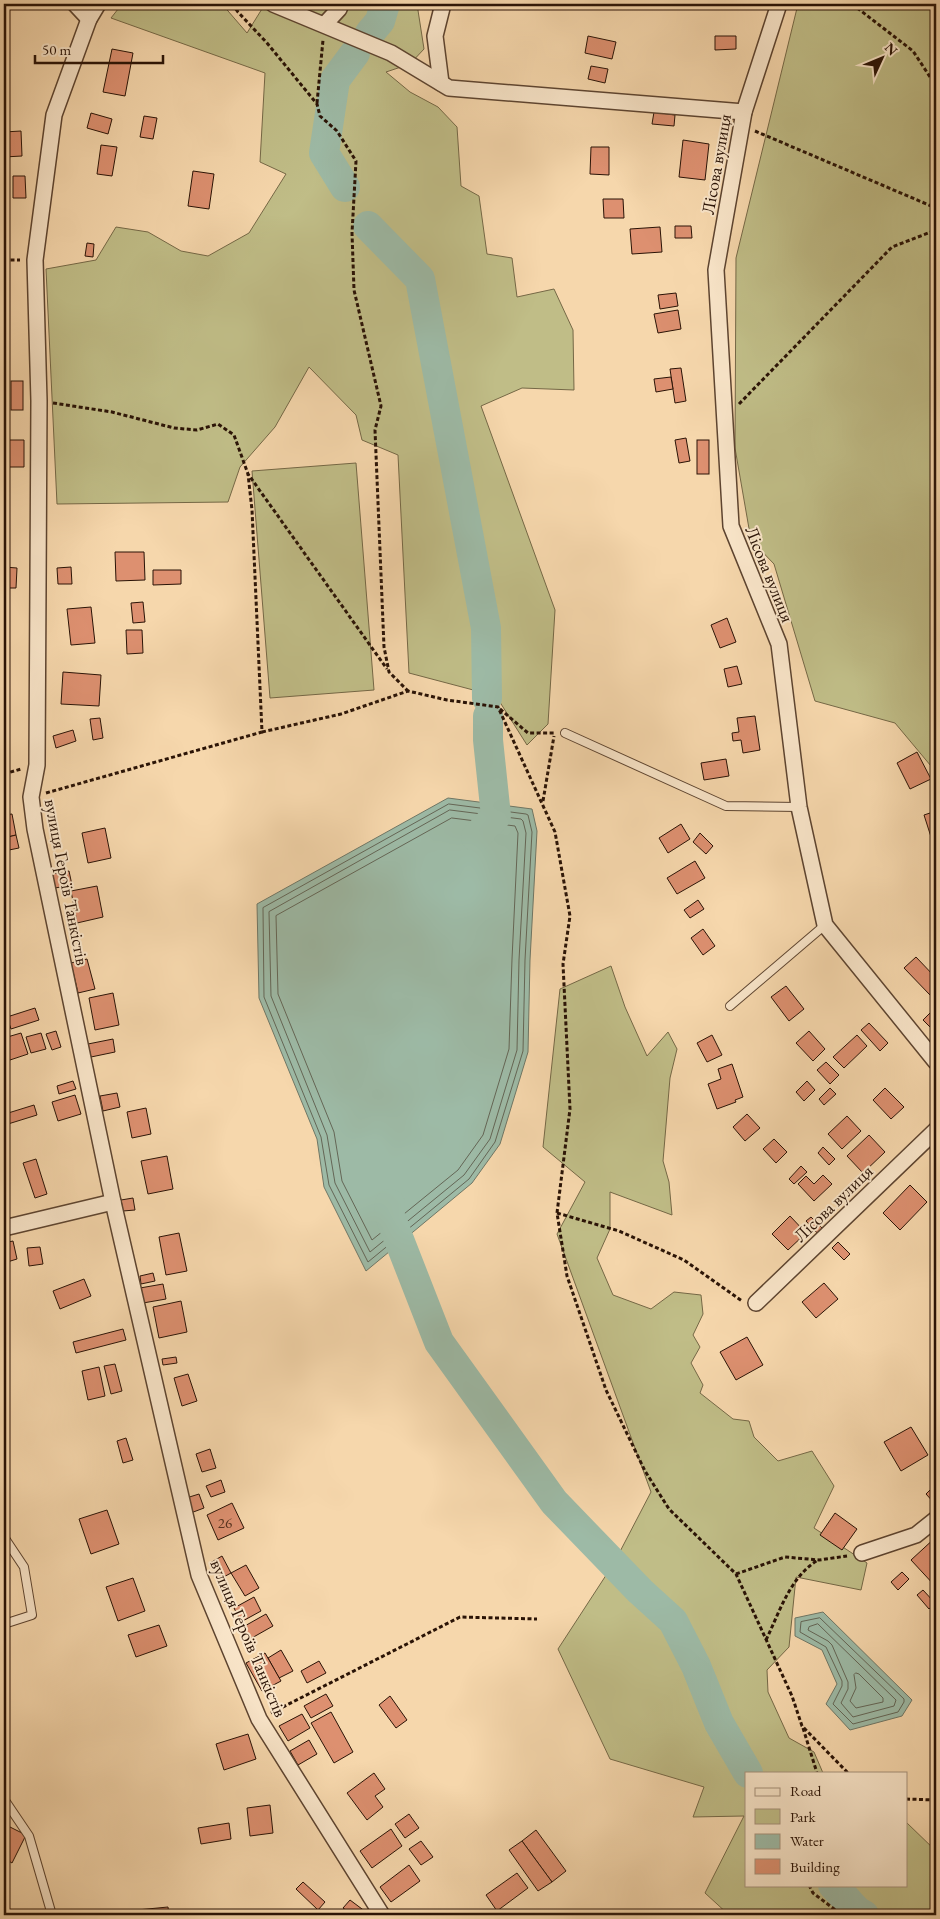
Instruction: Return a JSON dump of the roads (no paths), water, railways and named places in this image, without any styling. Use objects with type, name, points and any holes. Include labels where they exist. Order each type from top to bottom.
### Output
[{"type":"street","points":[[75,4],[88,19]]},
{"type":"street","name":"вулиця Героїв Танкістів","points":[[98,4],[88,19],[54,116],[35,260],[39,401],[36,765],[31,797],[35,829],[113,1202],[199,1575],[259,1719],[382,1915]]},
{"type":"street","points":[[273,4],[391,53],[449,88],[742,119]]},
{"type":"street","points":[[325,24],[339,9],[341,4]]},
{"type":"street","points":[[441,82],[435,36],[443,4]]},
{"type":"street","name":"Лісова вулиця","points":[[779,4],[742,119],[716,270],[730,526],[779,644],[799,807],[825,925],[936,1062]]},
{"type":"street","name":"Лісова вулиця","points":[[756,1303],[936,1130]]},
{"type":"street","points":[[4,1228],[113,1202]]},
{"type":"street","points":[[862,1553],[916,1535],[936,1519]]},
{"type":"lane","points":[[565,733],[726,806],[799,807]]},
{"type":"lane","points":[[730,1006],[825,925]]},
{"type":"lane","points":[[4,1537],[24,1568],[32,1615],[4,1624]]},
{"type":"lane","points":[[4,1799],[29,1836],[52,1915]]},
{"type":"water","points":[[448,798],[532,809],[537,831],[530,960],[528,1052],[500,1144],[472,1183],[366,1271],[324,1187],[317,1139],[259,998],[257,904]]},
{"type":"water","points":[[823,1612],[912,1700],[902,1716],[850,1730],[826,1704],[837,1684],[822,1650],[795,1636],[795,1618]]},
{"type":"waterway","points":[[370,33],[380,21],[385,4]]},
{"type":"waterway","points":[[345,187],[324,153],[335,80],[355,53]]},
{"type":"waterway","points":[[368,226],[420,279],[486,628],[487,698]]},
{"type":"waterway","points":[[476,837],[496,816],[488,740],[488,716]]},
{"type":"waterway","points":[[390,1204],[389,1214],[439,1342],[554,1502],[640,1591],[673,1621],[696,1666],[719,1723],[747,1772]]},
{"type":"waterway","points":[[834,1886],[857,1911],[864,1915]]}]
